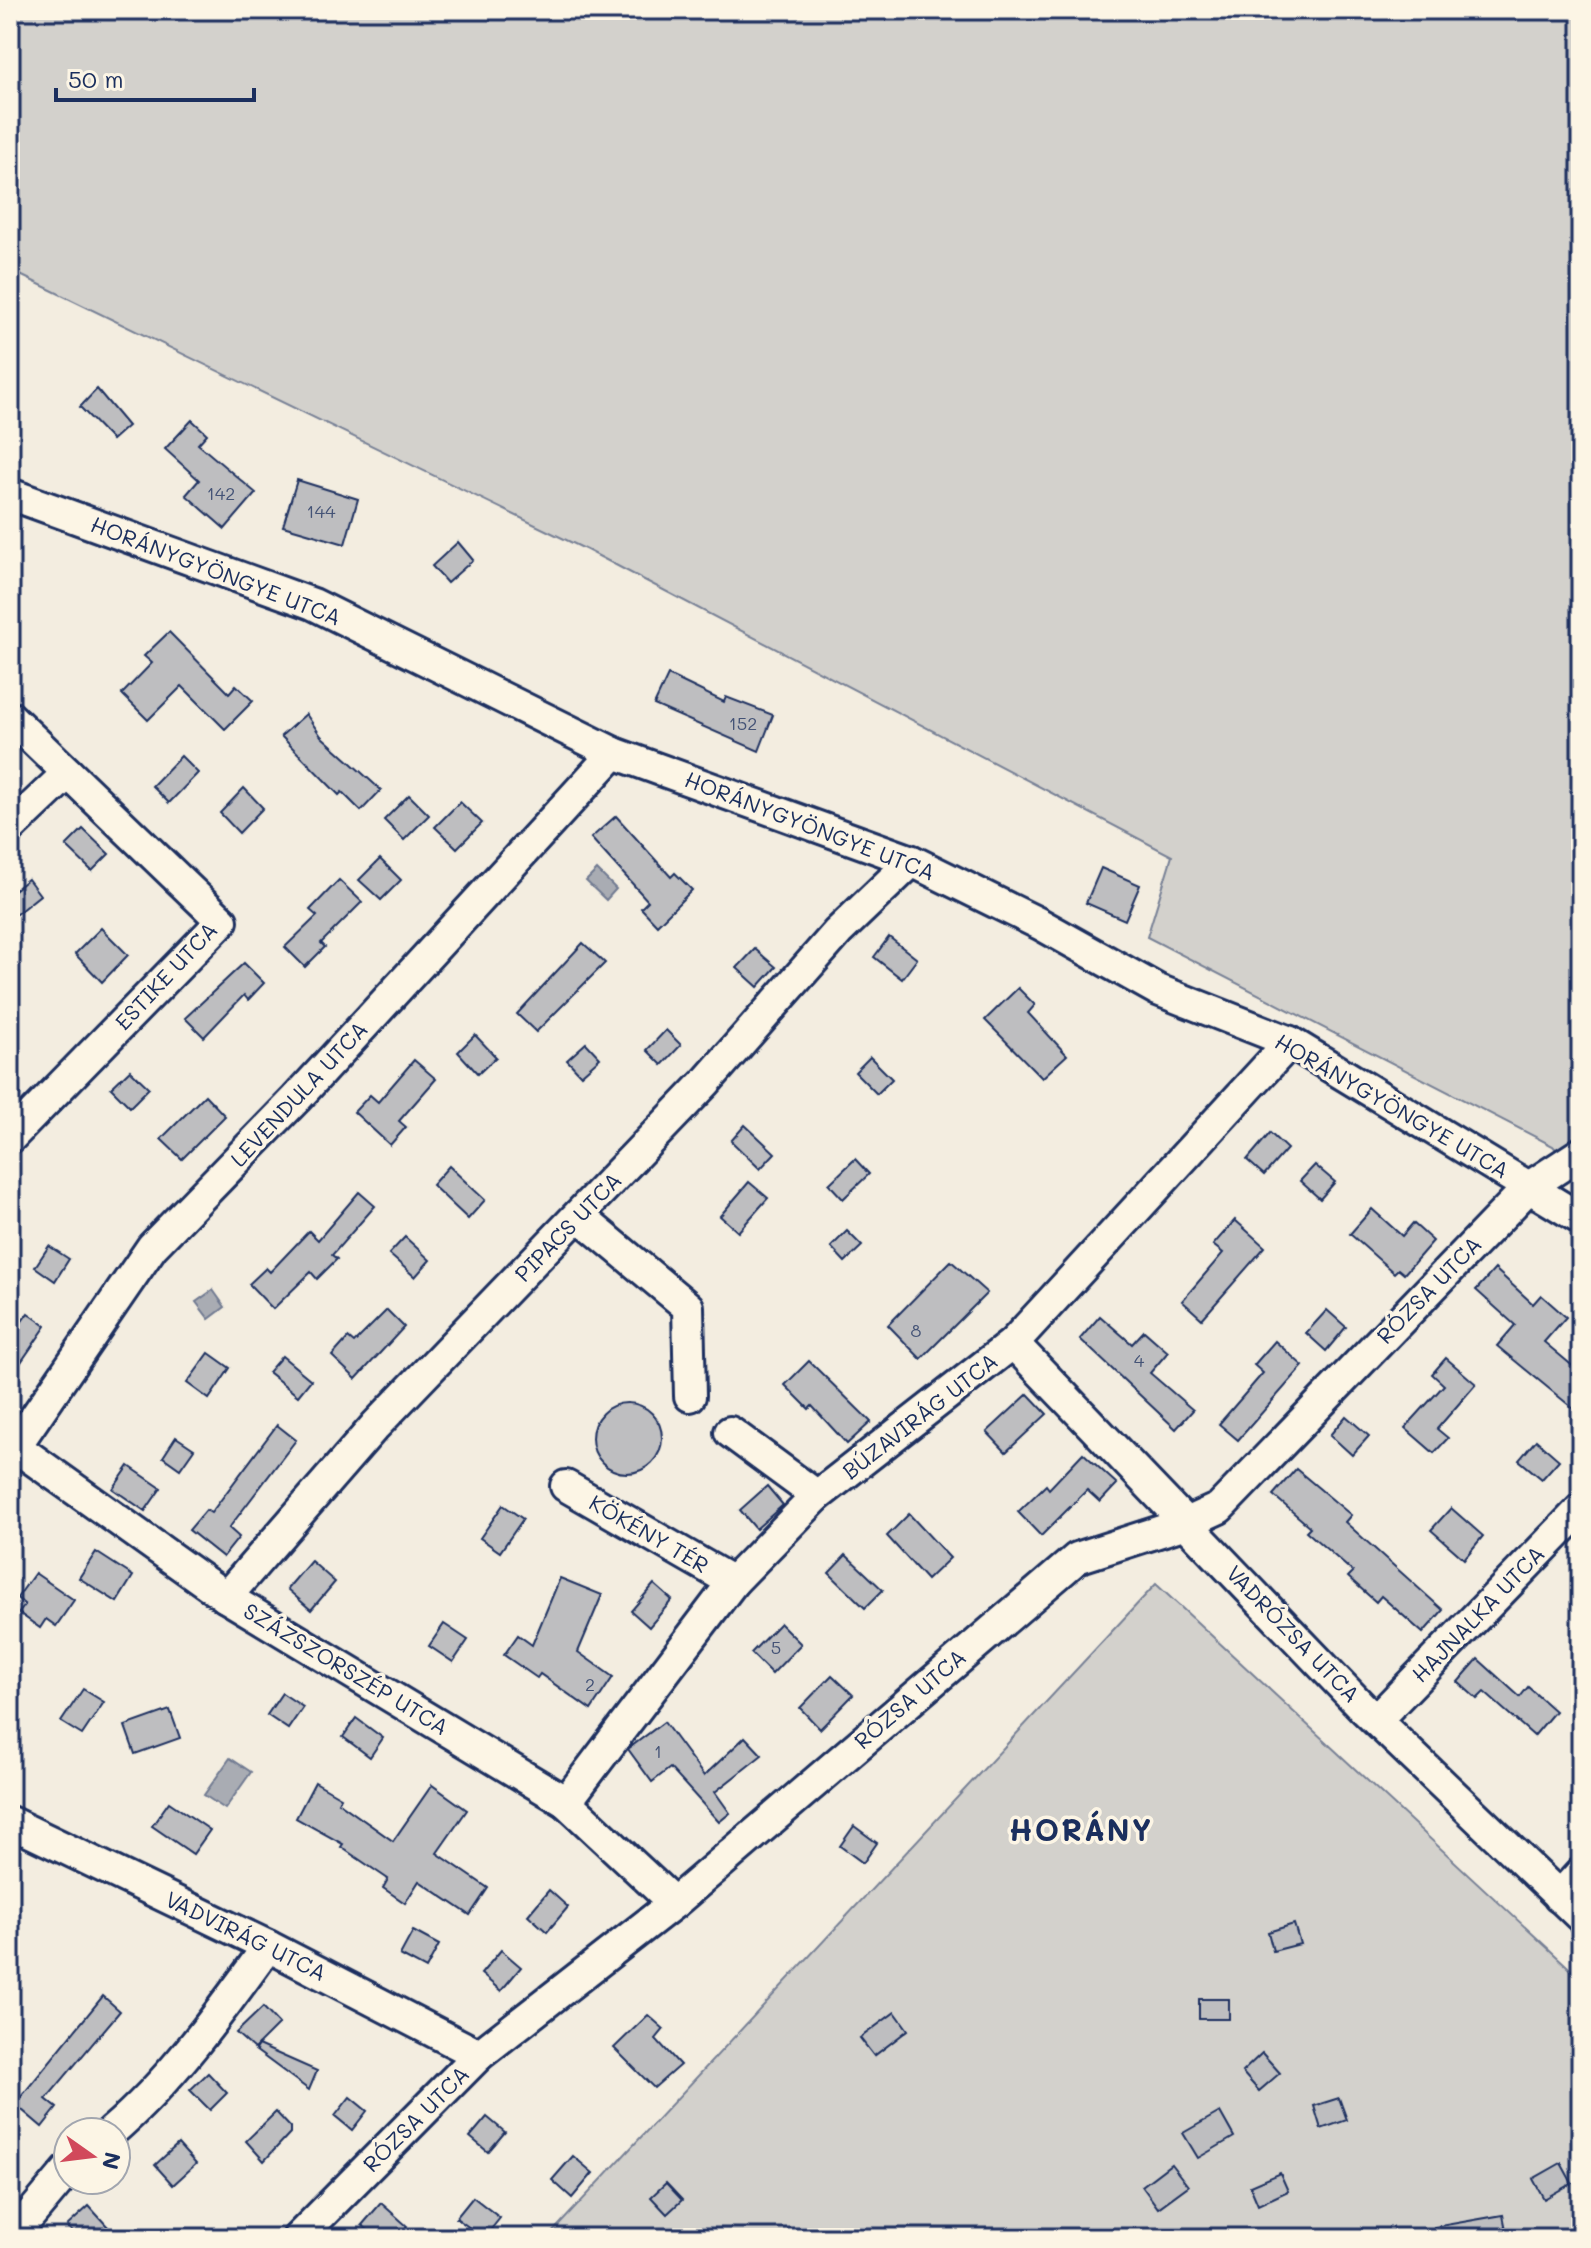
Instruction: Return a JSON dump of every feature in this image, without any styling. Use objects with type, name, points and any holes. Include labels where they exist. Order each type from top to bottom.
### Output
[{"type":"street","name":"HORÁNYGYÖNGYE UTCA","points":[[12,498],[313,604],[614,753],[912,861],[1040,924],[1158,990],[1290,1042],[1581,1219]]},
{"type":"street","name":"ESTIKE UTCA","points":[[10,717],[222,921],[10,1138]]},
{"type":"street","name":"LEVENDULA UTCA","points":[[12,1448],[152,1247],[296,1099],[614,753]]},
{"type":"street","points":[[10,828],[68,773]]},
{"type":"street","name":"PIPACS UTCA","points":[[226,1597],[375,1426],[705,1083],[838,932],[912,861]]},
{"type":"street","name":"BÚZAVIRÁG UTCA","points":[[566,1802],[733,1582],[817,1496],[1013,1343],[1290,1042]]},
{"type":"street","name":"RÓZSA UTCA","points":[[298,2238],[479,2055],[674,1903],[1077,1558],[1186,1523],[1219,1508],[1529,1187],[1581,1153]]},
{"type":"street","points":[[579,1216],[688,1307],[690,1396]]},
{"type":"street","name":"VADRÓZSA UTCA","points":[[1013,1343],[1376,1720],[1581,1917]]},
{"type":"street","points":[[730,1432],[817,1496]]},
{"type":"street","name":"SZÁZSZORSZÉP UTCA","points":[[12,1448],[226,1597],[566,1802],[674,1903]]},
{"type":"street","name":"KÖKÉNY TÉR","points":[[566,1486],[733,1582]]},
{"type":"street","name":"HAJNALKA UTCA","points":[[1376,1720],[1581,1509]]},
{"type":"street","name":"VADVIRÁG UTCA","points":[[10,1822],[268,1946],[479,2055]]},
{"type":"street","points":[[1559,1897],[1581,1873]]},
{"type":"street","points":[[130,2116],[187,2050],[268,1946]]},
{"type":"street","points":[[11,2238],[52,2189]]},
{"type":"shaded area","points":[[10,10],[1581,10],[1581,1178],[1553,1146],[1147,937],[1172,856],[587,550],[10,270]]},
{"type":"shaded area","points":[[597,870],[616,889],[606,900],[586,881]]},
{"type":"shaded area","points":[[213,1290],[225,1307],[209,1319],[196,1302]]},
{"type":"shaded area","points":[[1156,1584],[1581,1979],[1581,2238],[547,2238]]},
{"type":"shaded area","points":[[230,1758],[251,1772],[225,1809],[204,1795]]},
{"type":"building","points":[[97,389],[128,426],[112,440],[80,407]]},
{"type":"building","points":[[192,420],[207,434],[198,444],[256,493],[225,529],[186,495],[199,480],[165,449]]},
{"type":"building","points":[[297,480],[358,499],[345,544],[283,526]]},
{"type":"building","points":[[458,542],[473,560],[447,583],[432,566]]},
{"type":"building","points":[[169,632],[229,693],[236,685],[253,701],[225,729],[182,686],[148,720],[122,694],[152,663],[144,656]]},
{"type":"building","points":[[668,675],[724,702],[726,697],[773,715],[759,751],[654,705]]},
{"type":"building","points":[[306,714],[321,736],[381,790],[361,811],[342,792],[339,795],[281,736]]},
{"type":"building","points":[[181,756],[198,773],[169,803],[152,786]]},
{"type":"building","points":[[244,788],[263,808],[239,833],[220,813]]},
{"type":"building","points":[[409,795],[429,815],[404,840],[384,820]]},
{"type":"building","points":[[460,802],[482,823],[457,848],[435,827]]},
{"type":"building","points":[[616,816],[671,877],[675,873],[692,890],[657,925],[641,908],[648,901],[591,838]]},
{"type":"building","points":[[83,829],[109,854],[92,871],[66,846]]},
{"type":"building","points":[[380,859],[401,880],[381,900],[359,880]]},
{"type":"building","points":[[1101,868],[1140,885],[1125,920],[1086,903]]},
{"type":"building","points":[[28,879],[40,895],[10,919],[10,893]]},
{"type":"building","points":[[339,880],[362,902],[321,943],[325,947],[305,967],[285,947],[317,916],[310,910]]},
{"type":"building","points":[[101,928],[128,955],[102,982],[75,954]]},
{"type":"building","points":[[889,937],[917,959],[902,979],[874,957]]},
{"type":"building","points":[[583,943],[605,963],[536,1032],[517,1014]]},
{"type":"building","points":[[755,949],[776,967],[758,987],[737,968]]},
{"type":"building","points":[[244,963],[264,983],[248,1000],[244,995],[204,1037],[185,1018]]},
{"type":"building","points":[[1018,988],[1035,1005],[1028,1013],[1067,1055],[1042,1078],[985,1020]]},
{"type":"building","points":[[666,1030],[681,1045],[662,1065],[647,1050]]},
{"type":"building","points":[[475,1035],[496,1057],[478,1074],[458,1052]]},
{"type":"building","points":[[586,1043],[600,1058],[581,1075],[567,1060]]},
{"type":"building","points":[[870,1057],[892,1079],[877,1094],[855,1072]]},
{"type":"building","points":[[414,1060],[436,1079],[399,1121],[406,1127],[390,1145],[354,1112],[370,1095],[378,1102]]},
{"type":"building","points":[[130,1070],[149,1088],[130,1107],[111,1088]]},
{"type":"building","points":[[205,1095],[225,1116],[182,1159],[161,1139]]},
{"type":"building","points":[[745,1125],[775,1153],[760,1169],[731,1141]]},
{"type":"building","points":[[1270,1133],[1287,1149],[1264,1175],[1247,1160]]},
{"type":"building","points":[[855,1159],[869,1174],[843,1199],[829,1184]]},
{"type":"building","points":[[1315,1165],[1335,1182],[1320,1199],[1300,1181]]},
{"type":"building","points":[[449,1166],[485,1200],[468,1219],[432,1185]]},
{"type":"building","points":[[749,1182],[768,1198],[738,1232],[720,1216]]},
{"type":"building","points":[[359,1192],[375,1206],[332,1255],[337,1259],[317,1279],[311,1272],[273,1309],[249,1284],[266,1268],[270,1272],[309,1231],[318,1240]]},
{"type":"building","points":[[1372,1209],[1402,1236],[1413,1223],[1433,1241],[1404,1274],[1398,1269],[1394,1273],[1350,1234]]},
{"type":"building","points":[[1235,1220],[1265,1247],[1202,1319],[1182,1301],[1223,1253],[1213,1245]]},
{"type":"building","points":[[847,1231],[862,1246],[845,1262],[831,1247]]},
{"type":"building","points":[[405,1237],[430,1260],[415,1277],[389,1254]]},
{"type":"building","points":[[49,1246],[69,1259],[55,1281],[35,1267]]},
{"type":"building","points":[[951,1261],[987,1293],[921,1359],[888,1325]]},
{"type":"building","points":[[1495,1269],[1533,1304],[1541,1295],[1566,1317],[1544,1342],[1581,1373],[1581,1415],[1497,1346],[1515,1325],[1476,1290]]},
{"type":"building","points":[[387,1310],[404,1327],[356,1379],[332,1356],[348,1338],[354,1343]]},
{"type":"building","points":[[1327,1310],[1346,1327],[1326,1351],[1306,1333]]},
{"type":"building","points":[[28,1313],[46,1326],[10,1378],[10,1338]]},
{"type":"building","points":[[1100,1316],[1132,1344],[1144,1331],[1168,1352],[1150,1373],[1193,1410],[1176,1429],[1080,1339]]},
{"type":"building","points":[[1275,1341],[1303,1366],[1238,1440],[1219,1424],[1263,1373],[1254,1365]]},
{"type":"building","points":[[209,1353],[230,1368],[209,1399],[187,1383]]},
{"type":"building","points":[[282,1356],[311,1380],[298,1396],[268,1372]]},
{"type":"building","points":[[1446,1358],[1476,1384],[1437,1429],[1448,1438],[1434,1453],[1405,1428],[1444,1385],[1432,1374]]},
{"type":"building","points":[[809,1361],[871,1422],[847,1444],[812,1406],[809,1409],[785,1385]]},
{"type":"building","points":[[1028,1394],[1047,1414],[1006,1452],[987,1432]]},
{"type":"building","points":[[627,1403],[652,1413],[662,1438],[652,1463],[627,1473],[602,1463],[592,1438],[602,1413]]},
{"type":"building","points":[[1346,1416],[1369,1436],[1352,1455],[1330,1435]]},
{"type":"building","points":[[277,1425],[296,1440],[229,1528],[239,1537],[223,1557],[189,1530],[206,1510],[211,1513]]},
{"type":"building","points":[[176,1437],[194,1449],[180,1469],[163,1457]]},
{"type":"building","points":[[1536,1440],[1559,1460],[1542,1479],[1519,1460]]},
{"type":"building","points":[[1083,1453],[1117,1484],[1100,1502],[1087,1490],[1041,1536],[1018,1512],[1046,1485],[1049,1489]]},
{"type":"building","points":[[129,1466],[161,1488],[145,1511],[113,1489]]},
{"type":"building","points":[[1296,1469],[1351,1515],[1345,1522],[1443,1610],[1423,1633],[1381,1596],[1376,1602],[1348,1577],[1353,1572],[1306,1531],[1310,1527],[1273,1495]]},
{"type":"building","points":[[767,1486],[783,1505],[756,1529],[740,1510]]},
{"type":"building","points":[[503,1505],[523,1519],[500,1552],[480,1538]]},
{"type":"building","points":[[1451,1508],[1483,1536],[1464,1559],[1431,1530]]},
{"type":"building","points":[[909,1514],[950,1558],[927,1580],[887,1536]]},
{"type":"building","points":[[96,1552],[133,1576],[117,1602],[79,1578]]},
{"type":"building","points":[[846,1555],[883,1590],[865,1608],[829,1573]]},
{"type":"building","points":[[311,1561],[335,1582],[311,1610],[287,1589]]},
{"type":"building","points":[[35,1573],[74,1600],[56,1626],[46,1619],[40,1628],[19,1613],[25,1605],[17,1598]]},
{"type":"building","points":[[560,1578],[602,1595],[578,1652],[613,1677],[591,1710],[540,1674],[537,1678],[504,1655],[518,1635],[532,1645]]},
{"type":"building","points":[[654,1584],[672,1600],[649,1627],[631,1611]]},
{"type":"building","points":[[780,1623],[801,1644],[772,1674],[751,1653]]},
{"type":"building","points":[[444,1624],[468,1640],[453,1662],[429,1646]]},
{"type":"building","points":[[1478,1659],[1520,1697],[1528,1687],[1555,1711],[1534,1736],[1484,1692],[1477,1699],[1458,1682]]},
{"type":"building","points":[[832,1675],[853,1695],[820,1729],[800,1708]]},
{"type":"building","points":[[83,1689],[104,1702],[82,1735],[61,1722]]},
{"type":"building","points":[[282,1693],[303,1707],[288,1729],[267,1715]]},
{"type":"building","points":[[170,1710],[180,1738],[135,1754],[125,1726]]},
{"type":"building","points":[[356,1718],[383,1738],[370,1757],[343,1737]]},
{"type":"building","points":[[664,1722],[704,1776],[745,1737],[762,1755],[715,1792],[730,1813],[719,1822],[670,1768],[652,1782],[628,1749]]},
{"type":"building","points":[[315,1782],[341,1797],[338,1802],[393,1841],[432,1785],[467,1810],[437,1853],[488,1888],[470,1915],[419,1881],[405,1903],[383,1888],[388,1879],[341,1847],[343,1844],[296,1818]]},
{"type":"building","points":[[169,1802],[210,1830],[193,1854],[152,1826]]},
{"type":"building","points":[[854,1826],[877,1843],[863,1863],[840,1846]]},
{"type":"building","points":[[549,1890],[568,1907],[547,1932],[528,1915]]},
{"type":"building","points":[[1294,1924],[1300,1944],[1273,1951],[1268,1932]]},
{"type":"building","points":[[413,1931],[439,1945],[426,1969],[400,1955]]},
{"type":"building","points":[[501,1950],[521,1967],[501,1991],[481,1974]]},
{"type":"building","points":[[103,1996],[120,2011],[46,2099],[57,2108],[42,2127],[15,2104]]},
{"type":"building","points":[[1199,1999],[1229,1999],[1229,2019],[1199,2019]]},
{"type":"building","points":[[263,2007],[279,2024],[254,2049],[236,2033]]},
{"type":"building","points":[[895,2012],[908,2030],[874,2056],[860,2038]]},
{"type":"building","points":[[648,2015],[664,2029],[656,2039],[680,2065],[654,2088],[614,2048]]},
{"type":"building","points":[[258,2045],[317,2071],[309,2090],[255,2050]]},
{"type":"building","points":[[1262,2053],[1280,2073],[1259,2091],[1242,2072]]},
{"type":"building","points":[[208,2073],[227,2093],[210,2110],[190,2090]]},
{"type":"building","points":[[350,2097],[367,2111],[352,2130],[335,2116]]},
{"type":"building","points":[[1339,2098],[1347,2120],[1321,2129],[1314,2106]]},
{"type":"building","points":[[276,2112],[290,2127],[290,2133],[264,2161],[246,2141]]},
{"type":"building","points":[[1220,2112],[1234,2137],[1198,2158],[1183,2133]]},
{"type":"building","points":[[487,2117],[505,2132],[488,2152],[470,2137]]},
{"type":"building","points":[[178,2144],[196,2164],[173,2185],[155,2165]]},
{"type":"building","points":[[573,2156],[593,2173],[572,2198],[552,2180]]},
{"type":"building","points":[[1561,2163],[1572,2183],[1544,2199],[1533,2179]]},
{"type":"building","points":[[1171,2164],[1188,2186],[1158,2208],[1142,2186]]},
{"type":"building","points":[[1280,2173],[1288,2191],[1258,2205],[1250,2186]]},
{"type":"building","points":[[666,2183],[682,2200],[667,2214],[651,2197]]},
{"type":"building","points":[[473,2197],[500,2218],[484,2238],[456,2218]]},
{"type":"building","points":[[381,2203],[407,2226],[397,2238],[377,2238],[362,2225]]},
{"type":"building","points":[[89,2206],[118,2238],[78,2238],[67,2226]]},
{"type":"building","points":[[1503,2215],[1507,2235],[1435,2238],[1434,2227]]},
{"type":"district","name":"HORÁNY","points":[[1081,1831]]}]
